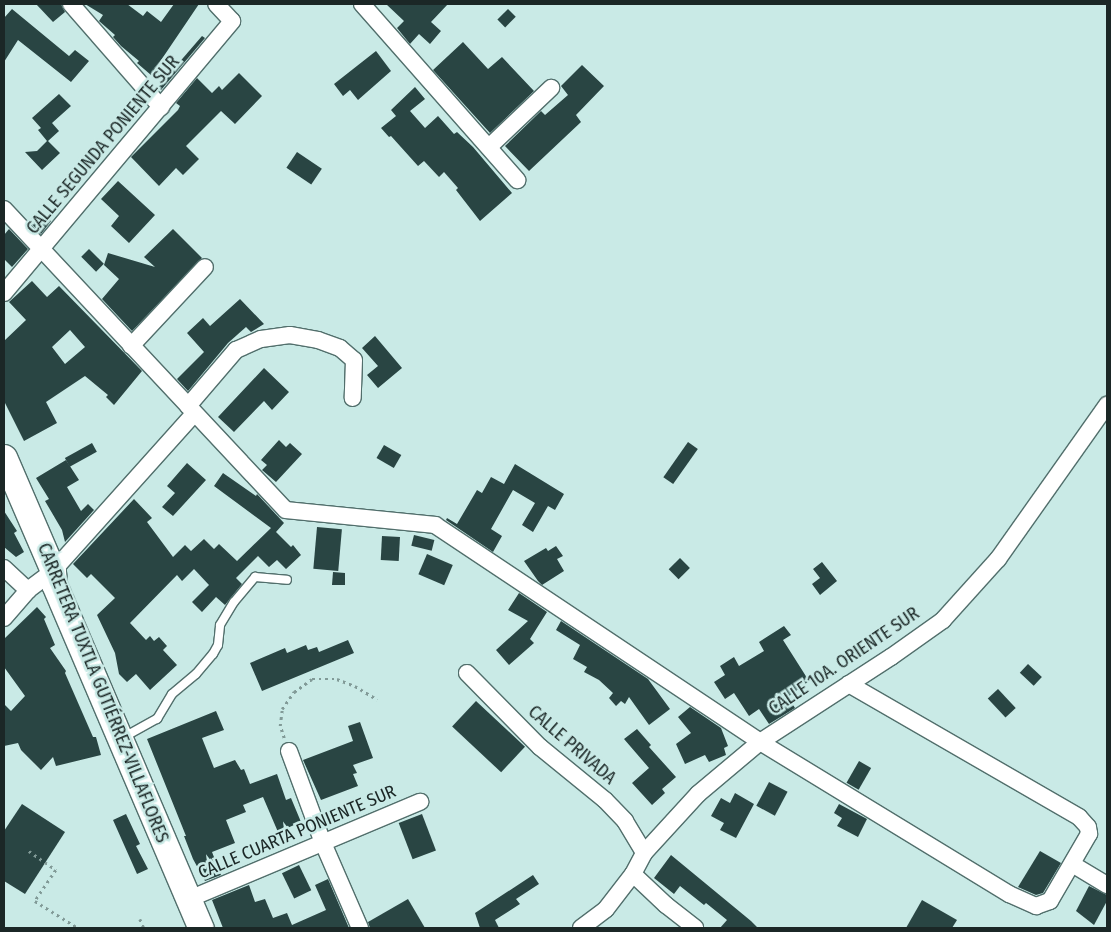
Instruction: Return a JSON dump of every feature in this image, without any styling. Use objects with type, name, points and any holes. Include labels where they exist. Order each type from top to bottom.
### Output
[{"type":"main road","name":"CARRETERA TUXTLA GUTIÉRREZ-VILLAFLORES","points":[[4,457],[53,571],[54,584],[201,928]]},
{"type":"street","points":[[71,4],[161,107]]},
{"type":"street","name":"CALLE SEGUNDA PONIENTE SUR","points":[[4,293],[232,21],[216,4]]},
{"type":"street","points":[[362,4],[517,180]]},
{"type":"street","points":[[488,147],[551,88]]},
{"type":"street","points":[[4,210],[40,251],[286,510],[435,525],[760,742],[1009,894],[1036,906],[1050,901],[1088,834],[1088,827],[1079,817],[848,684]]},
{"type":"street","points":[[131,346],[205,267]]},
{"type":"street","points":[[4,618],[28,590],[53,571],[191,410],[236,350],[261,339],[290,335],[318,340],[340,348],[354,360],[353,398]]},
{"type":"street","name":"CALLE 10A. ORIENTE SUR","points":[[581,928],[606,909],[633,874],[644,853],[698,794],[760,742],[943,620],[998,558],[1107,405]]},
{"type":"street","points":[[4,568],[28,590]]},
{"type":"street","name":"CALLE PRIVADA","points":[[467,673],[540,748],[605,800],[625,821],[644,853]]},
{"type":"street","points":[[288,751],[323,842],[360,928]]},
{"type":"street","name":"CALLE CUARTA PONIENTE SUR","points":[[189,899],[420,802]]},
{"type":"street","points":[[1072,864],[1107,885]]},
{"type":"street","points":[[633,874],[666,905],[695,928]]},
{"type":"lane","points":[[120,739],[157,719],[172,694],[196,674],[213,654],[218,644],[220,625],[234,602],[255,577],[287,580]]},
{"type":"path","points":[[288,751],[280,726],[282,709],[294,692],[312,679],[337,679],[356,686],[377,699]]},
{"type":"path","points":[[29,851],[56,870],[35,901],[78,928]]},
{"type":"path","points":[[140,918],[144,928]]},
{"type":"building","points":[[36,4],[61,4],[65,12],[53,22]]},
{"type":"building","points":[[85,4],[127,4],[143,16],[147,11],[161,22],[174,4],[199,4],[151,75],[137,63],[139,61],[121,46],[113,37],[115,35],[99,21],[103,15]]},
{"type":"building","points":[[386,4],[448,4],[431,22],[441,31],[430,44],[419,34],[410,44],[397,28],[404,21]]},
{"type":"building","points":[[12,9],[69,56],[75,50],[89,61],[71,82],[18,40],[4,62],[4,18]]},
{"type":"building","points":[[508,9],[516,17],[505,27],[497,20]]},
{"type":"building","points":[[202,36],[205,38],[161,90],[158,87]]},
{"type":"building","points":[[463,42],[488,69],[502,57],[534,91],[490,133],[433,70]]},
{"type":"building","points":[[376,51],[391,71],[358,100],[350,90],[343,96],[334,84]]},
{"type":"building","points":[[582,65],[604,86],[576,115],[581,122],[529,171],[505,146],[541,111],[545,115],[568,95],[561,86]]},
{"type":"building","points":[[239,73],[262,96],[235,124],[221,111],[186,146],[199,159],[183,175],[176,168],[159,186],[131,157],[178,110],[180,106],[176,103],[197,78],[212,93],[219,86],[222,90]]},
{"type":"building","points":[[415,87],[425,99],[410,111],[425,128],[438,116],[454,134],[457,132],[473,147],[512,193],[480,221],[456,190],[458,188],[444,172],[439,177],[424,161],[418,166],[391,136],[389,137],[381,128],[396,116],[391,110]]},
{"type":"building","points":[[59,94],[71,106],[52,123],[59,131],[48,141],[60,153],[42,170],[25,152],[37,151],[47,141],[38,130],[41,128],[32,118]]},
{"type":"building","points":[[297,152],[322,169],[311,185],[286,168]]},
{"type":"building","points":[[118,181],[155,215],[129,243],[111,226],[119,216],[101,199]]},
{"type":"building","points":[[40,210],[51,221],[41,234],[29,221]]},
{"type":"building","points":[[9,229],[28,249],[12,267],[4,259],[4,235]]},
{"type":"building","points":[[173,229],[202,258],[132,331],[102,299],[119,279],[104,265],[108,253],[155,267],[144,257]]},
{"type":"building","points":[[89,249],[104,264],[96,272],[81,257]]},
{"type":"building","points":[[32,281],[47,297],[59,286],[142,371],[114,405],[106,397],[108,395],[85,376],[46,402],[57,423],[24,441],[4,401],[4,341],[26,320],[9,302]],"holes":[[[70,330],[85,347],[65,364],[52,347]]]},
{"type":"building","points":[[240,299],[264,324],[251,332],[246,327],[228,343],[188,391],[177,379],[204,352],[187,333],[203,318],[210,326]]},
{"type":"building","points":[[375,336],[402,368],[378,388],[367,375],[378,366],[362,348]]},
{"type":"building","points":[[264,368],[289,392],[272,410],[264,401],[234,432],[218,417]]},
{"type":"building","points":[[279,440],[286,447],[290,443],[302,454],[276,482],[262,470],[267,465],[261,460]]},
{"type":"building","points":[[688,442],[698,449],[673,484],[663,477]]},
{"type":"building","points":[[92,443],[97,452],[70,467],[65,458]]},
{"type":"building","points":[[384,445],[401,455],[394,468],[376,458]]},
{"type":"building","points":[[66,460],[79,480],[67,487],[81,511],[88,504],[94,510],[65,542],[62,530],[45,501],[49,499],[36,478]]},
{"type":"building","points":[[187,463],[206,480],[173,516],[162,507],[175,493],[167,486]]},
{"type":"building","points":[[515,464],[564,494],[555,510],[548,506],[533,532],[522,525],[535,503],[513,490],[491,529],[502,536],[493,552],[446,520],[447,518],[457,524],[477,490],[482,493],[491,477],[504,484]]},
{"type":"building","points":[[223,473],[256,496],[257,494],[284,523],[276,532],[291,547],[293,545],[301,555],[286,569],[277,560],[269,567],[258,556],[236,578],[242,584],[225,605],[216,597],[202,612],[192,602],[209,585],[194,569],[182,581],[177,575],[130,623],[146,640],[150,636],[154,641],[159,637],[167,646],[163,650],[177,665],[150,690],[136,674],[127,682],[119,674],[115,653],[97,615],[115,598],[91,574],[87,578],[73,564],[134,499],[152,518],[147,522],[173,557],[185,545],[191,551],[204,539],[214,549],[219,544],[237,561],[271,528],[214,486]]},
{"type":"building","points":[[4,511],[17,531],[14,533],[24,552],[16,557],[4,547]]},
{"type":"building","points":[[317,527],[342,529],[338,571],[313,569]]},
{"type":"building","points":[[414,535],[434,540],[432,551],[411,546]]},
{"type":"building","points":[[382,536],[400,537],[399,561],[381,560]]},
{"type":"building","points":[[556,546],[563,556],[557,559],[564,571],[542,585],[524,561],[546,548],[548,551]]},
{"type":"building","points":[[427,554],[453,565],[444,585],[418,574]]},
{"type":"building","points":[[680,558],[690,568],[679,579],[669,569]]},
{"type":"building","points":[[822,562],[837,581],[820,595],[812,584],[820,578],[813,569]]},
{"type":"building","points":[[333,572],[345,573],[345,585],[332,585]]},
{"type":"building","points":[[519,593],[547,612],[530,639],[534,643],[509,665],[496,650],[528,621],[508,610]]},
{"type":"building","points":[[37,607],[46,617],[44,619],[55,645],[50,648],[66,671],[65,673],[93,737],[96,737],[101,755],[56,766],[53,757],[41,770],[21,750],[18,743],[4,746],[4,704],[11,711],[25,696],[4,667],[4,639]]},
{"type":"building","points":[[561,621],[648,679],[670,709],[649,725],[629,697],[625,704],[621,701],[616,706],[609,698],[613,693],[599,680],[584,672],[587,667],[573,659],[580,645],[556,630]]},
{"type":"building","points":[[784,626],[791,635],[783,640],[809,681],[788,697],[795,708],[769,724],[759,709],[749,716],[734,693],[725,699],[714,682],[725,675],[720,666],[734,657],[739,666],[764,651],[759,642]]},
{"type":"building","points":[[348,640],[354,653],[262,691],[250,663],[285,648],[287,653],[306,645],[308,650],[317,647],[319,652]]},
{"type":"building","points":[[1028,664],[1042,677],[1034,686],[1020,673]]},
{"type":"building","points":[[998,689],[1016,708],[1005,718],[988,699]]},
{"type":"building","points":[[476,701],[525,747],[501,772],[452,727]]},
{"type":"building","points":[[690,707],[721,728],[728,746],[724,748],[726,755],[709,762],[705,755],[685,764],[676,744],[691,733],[678,717]]},
{"type":"building","points":[[216,711],[224,730],[202,738],[214,768],[235,760],[241,770],[244,769],[250,784],[277,774],[286,800],[291,798],[301,822],[278,832],[263,797],[243,805],[246,812],[226,820],[235,843],[212,852],[221,875],[205,881],[193,859],[184,836],[186,836],[147,739]]},
{"type":"building","points":[[360,722],[373,758],[353,765],[357,773],[353,774],[358,786],[321,800],[303,760],[353,741],[348,726]]},
{"type":"building","points":[[637,729],[651,745],[649,747],[676,777],[662,789],[665,793],[652,805],[632,783],[649,768],[624,739]]},
{"type":"building","points":[[859,761],[871,768],[859,790],[846,783]]},
{"type":"building","points":[[769,782],[788,792],[775,816],[756,806]]},
{"type":"building","points":[[735,793],[754,804],[736,838],[720,830],[724,823],[711,816],[721,798],[730,803]]},
{"type":"building","points":[[22,804],[65,832],[25,894],[4,881],[4,831]]},
{"type":"building","points":[[839,804],[867,819],[858,837],[837,826],[842,818],[834,813]]},
{"type":"building","points":[[126,814],[140,844],[136,846],[148,869],[137,874],[113,820]]},
{"type":"building","points":[[422,814],[436,850],[413,859],[399,823]]},
{"type":"building","points":[[1040,851],[1061,863],[1043,893],[1036,895],[1018,887]]},
{"type":"building","points":[[671,855],[758,928],[720,928],[727,920],[706,903],[704,905],[680,886],[674,894],[654,878]]},
{"type":"building","points":[[299,865],[311,890],[294,898],[282,873]]},
{"type":"building","points":[[533,875],[539,884],[516,899],[520,904],[495,920],[499,928],[480,928],[475,913]]},
{"type":"building","points":[[328,879],[349,928],[223,928],[212,900],[249,885],[255,902],[265,899],[273,918],[287,913],[292,925],[326,910],[315,885]]},
{"type":"building","points":[[1089,886],[1107,895],[1107,901],[1094,925],[1076,911]]},
{"type":"building","points":[[408,899],[425,928],[370,928],[368,922]]},
{"type":"building","points":[[922,900],[957,920],[952,928],[906,928]]}]
